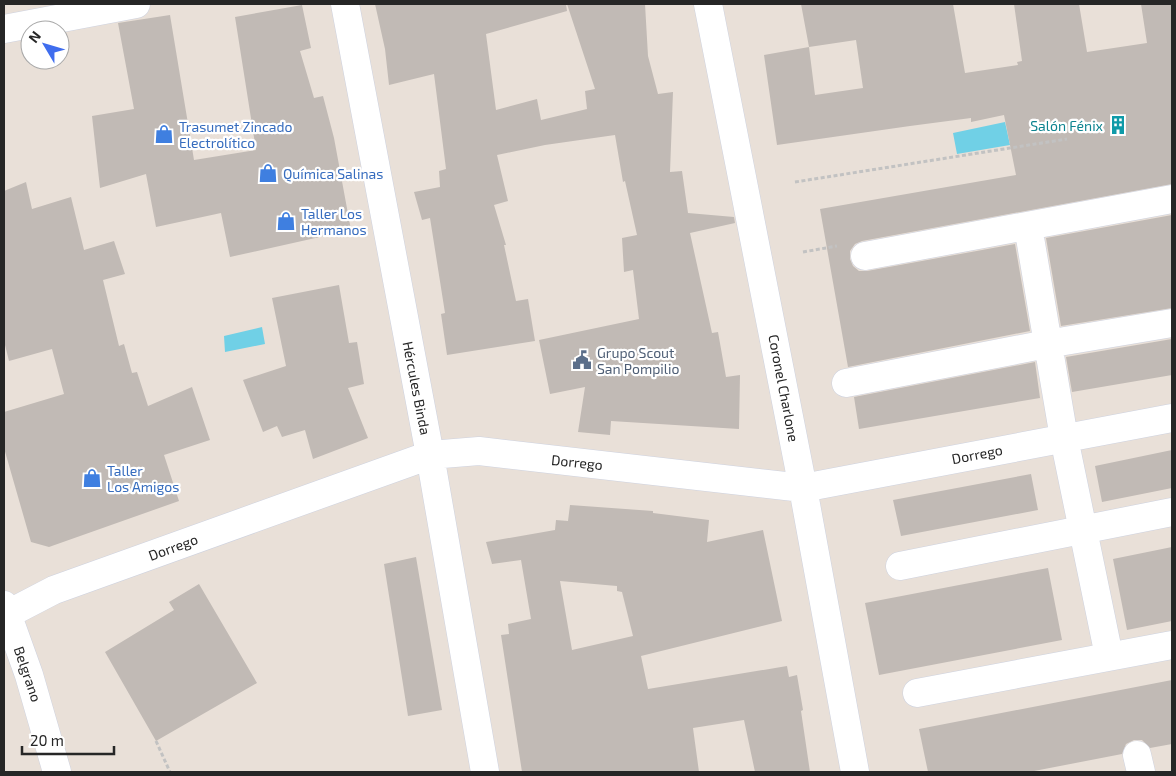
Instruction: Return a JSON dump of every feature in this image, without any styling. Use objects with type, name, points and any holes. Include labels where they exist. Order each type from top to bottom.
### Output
[{"type":"street","points":[[4,29],[136,4]]},
{"type":"street","name":"Hércules Binda","points":[[345,4],[430,455],[485,772]]},
{"type":"street","name":"Coronel Charlone","points":[[708,4],[803,488],[855,772]]},
{"type":"street","points":[[865,256],[1172,199]]},
{"type":"street","points":[[1028,226],[1064,438],[1109,656]]},
{"type":"street","points":[[846,383],[1047,344],[1172,323]]},
{"type":"street","name":"Dorrego","points":[[5,612],[54,590],[430,455],[479,451],[803,488],[1172,418]]},
{"type":"street","points":[[900,566],[1172,512]]},
{"type":"street","name":"Belgrano","points":[[5,612],[29,675],[57,772]]},
{"type":"street","points":[[917,693],[1109,656],[1172,646]]},
{"type":"path","points":[[795,182],[1067,139]]},
{"type":"path","points":[[156,741],[170,772]]},
{"type":"water","points":[[1005,122],[1010,145],[957,154],[953,133]]},
{"type":"water","points":[[262,327],[265,344],[225,352],[224,336]]},
{"type":"building","points":[[375,4],[566,4],[567,11],[486,34],[496,110],[537,99],[541,120],[587,109],[585,91],[595,89],[567,4],[645,4],[648,56],[658,94],[673,92],[670,172],[682,171],[688,213],[734,217],[735,223],[690,233],[712,333],[718,332],[726,377],[740,375],[739,429],[611,421],[610,435],[578,432],[585,387],[550,394],[539,340],[639,319],[633,270],[624,272],[622,238],[637,235],[625,181],[623,182],[615,135],[545,145],[497,155],[508,201],[494,205],[506,245],[504,245],[516,301],[528,299],[535,341],[447,355],[441,314],[445,313],[430,218],[422,220],[414,192],[440,187],[439,171],[446,169],[434,74],[389,85],[385,49]]},
{"type":"building","points":[[801,4],[953,4],[965,73],[1018,65],[1017,62],[1022,61],[1014,4],[1079,4],[1087,52],[1147,43],[1141,4],[1172,4],[1172,184],[862,241],[855,244],[850,251],[850,259],[853,266],[859,271],[867,271],[1015,244],[1030,331],[848,367],[820,209],[1016,175],[1004,115],[971,122],[971,118],[777,145],[764,55],[809,47]],"holes":[[[856,40],[863,88],[815,95],[809,47]]]},
{"type":"building","points":[[302,5],[311,48],[300,51],[314,98],[323,96],[334,138],[351,230],[230,257],[221,213],[156,227],[146,174],[100,188],[92,116],[134,109],[118,23],[170,15],[194,160],[256,150],[235,17]]},
{"type":"building","points":[[26,182],[32,209],[71,197],[84,250],[114,241],[125,274],[103,280],[119,346],[124,344],[132,373],[137,372],[148,406],[192,387],[210,440],[164,455],[179,501],[49,547],[31,542],[4,448],[4,412],[64,394],[52,349],[9,361],[4,341],[4,191]]},
{"type":"building","points":[[1172,215],[1172,308],[1061,326],[1046,238]]},
{"type":"building","points":[[339,285],[349,343],[357,342],[364,384],[348,388],[368,438],[313,459],[305,430],[282,437],[277,426],[263,432],[243,380],[286,366],[272,298]]},
{"type":"building","points":[[1172,339],[1172,375],[1072,392],[1066,357]]},
{"type":"building","points":[[1035,362],[1040,398],[859,429],[854,397]]},
{"type":"building","points":[[1172,450],[1172,488],[1102,502],[1095,466]]},
{"type":"building","points":[[1031,474],[1038,510],[901,536],[893,500]]},
{"type":"building","points":[[570,505],[653,511],[653,513],[709,520],[707,542],[763,530],[782,621],[641,656],[648,689],[787,666],[789,677],[797,675],[810,772],[755,772],[744,720],[693,728],[699,772],[522,772],[501,635],[509,634],[508,624],[531,619],[521,560],[492,564],[486,542],[555,530],[556,520],[568,521]],"holes":[[[560,581],[617,586],[617,591],[622,592],[633,636],[572,650]]]},
{"type":"building","points":[[1172,547],[1172,621],[1127,630],[1113,559]]},
{"type":"building","points":[[416,557],[442,710],[408,716],[384,564]]},
{"type":"building","points":[[1048,568],[1062,640],[879,675],[865,603]]},
{"type":"building","points":[[199,584],[257,683],[156,741],[105,652],[174,610],[169,602]]},
{"type":"building","points":[[1172,680],[1172,744],[1150,748],[1142,740],[1134,740],[1126,744],[1122,754],[1029,772],[928,772],[919,729]]},
{"type":"place","name":"Salón Fénix","points":[[1118,125]]},
{"type":"place","name":"Trasumet Zincado Electrolítico","points":[[164,134]]},
{"type":"place","name":"Química Salinas","points":[[268,173]]},
{"type":"place","name":"Taller Los Hermanos","points":[[286,221]]},
{"type":"place","name":"Grupo Scout San Pompilio","points":[[582,360]]},
{"type":"place","name":"Taller Los Amigos","points":[[92,478]]}]
